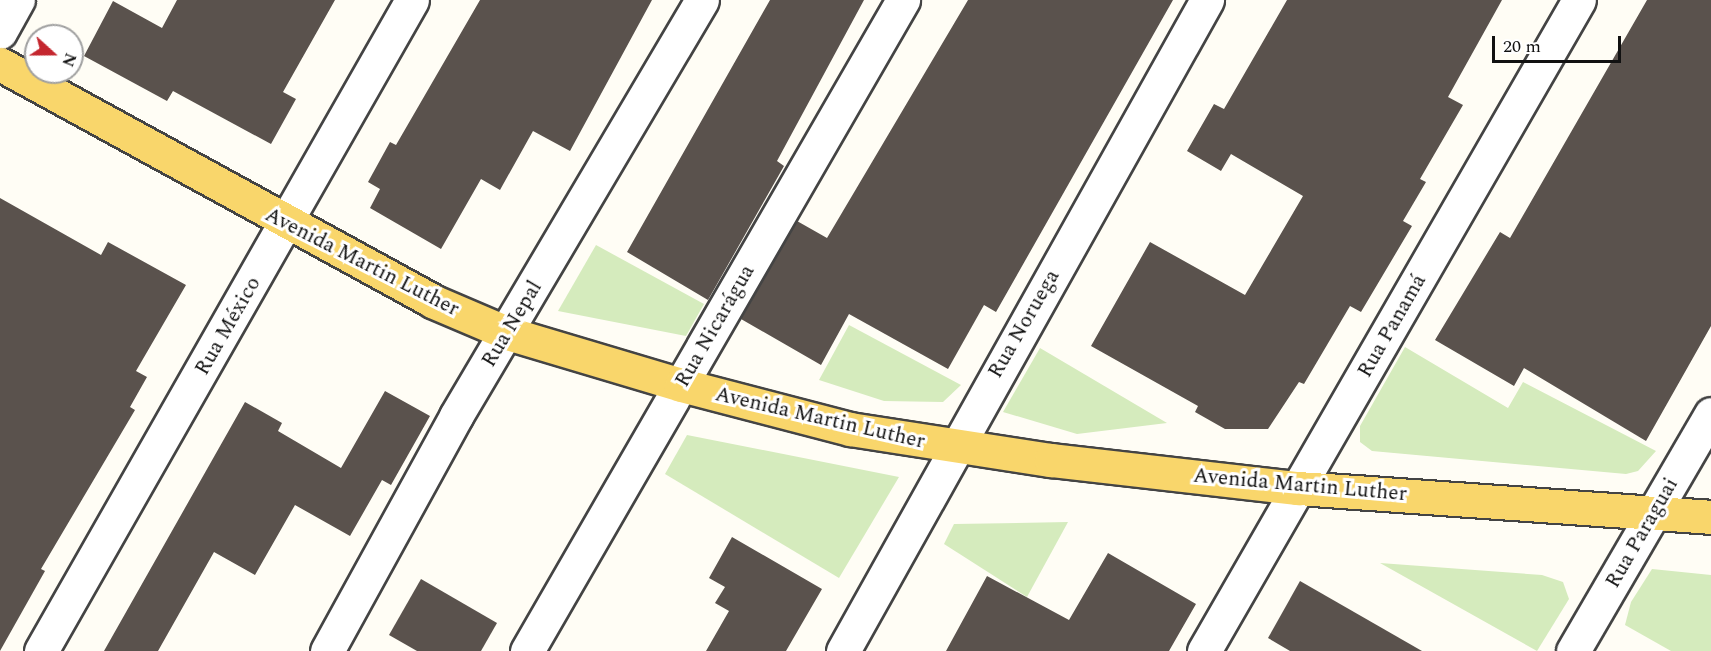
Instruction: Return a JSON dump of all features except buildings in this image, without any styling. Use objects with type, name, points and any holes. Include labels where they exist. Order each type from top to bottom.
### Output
[{"type":"main road","name":"Avenida Martin Luther","points":[[0,64],[286,225],[432,301],[507,333],[681,385],[850,429],[954,447],[1298,488],[1656,510],[1711,517]]},
{"type":"street","points":[[0,32],[18,0]]},
{"type":"street","name":"Rua México","points":[[40,651],[286,225],[412,0]]},
{"type":"street","name":"Rua Nepal","points":[[327,651],[507,333],[702,0]]},
{"type":"street","name":"Rua Nicarágua","points":[[527,651],[903,0]]},
{"type":"street","name":"Rua Noruega","points":[[843,651],[954,447],[1208,0]]},
{"type":"street","name":"Rua Panamá","points":[[1204,651],[1579,0]]},
{"type":"street","name":"Rua Paraguai","points":[[1573,651],[1711,414]]},
{"type":"green space","points":[[596,245],[704,304],[686,336],[558,311]]},
{"type":"green space","points":[[849,325],[961,385],[943,402],[884,401],[819,380]]},
{"type":"green space","points":[[1405,347],[1508,408],[1523,382],[1656,451],[1638,471],[1626,474],[1372,451],[1360,442],[1360,426]]},
{"type":"green space","points":[[1040,348],[1167,423],[1077,434],[1003,412]]},
{"type":"green space","points":[[687,435],[899,477],[839,578],[665,474]]},
{"type":"green space","points":[[1068,522],[1027,597],[944,544],[954,524]]},
{"type":"green space","points":[[1380,563],[1542,575],[1563,582],[1569,599],[1537,651]]},
{"type":"green space","points":[[1652,569],[1711,575],[1711,651],[1671,651],[1625,625],[1631,602]]}]
